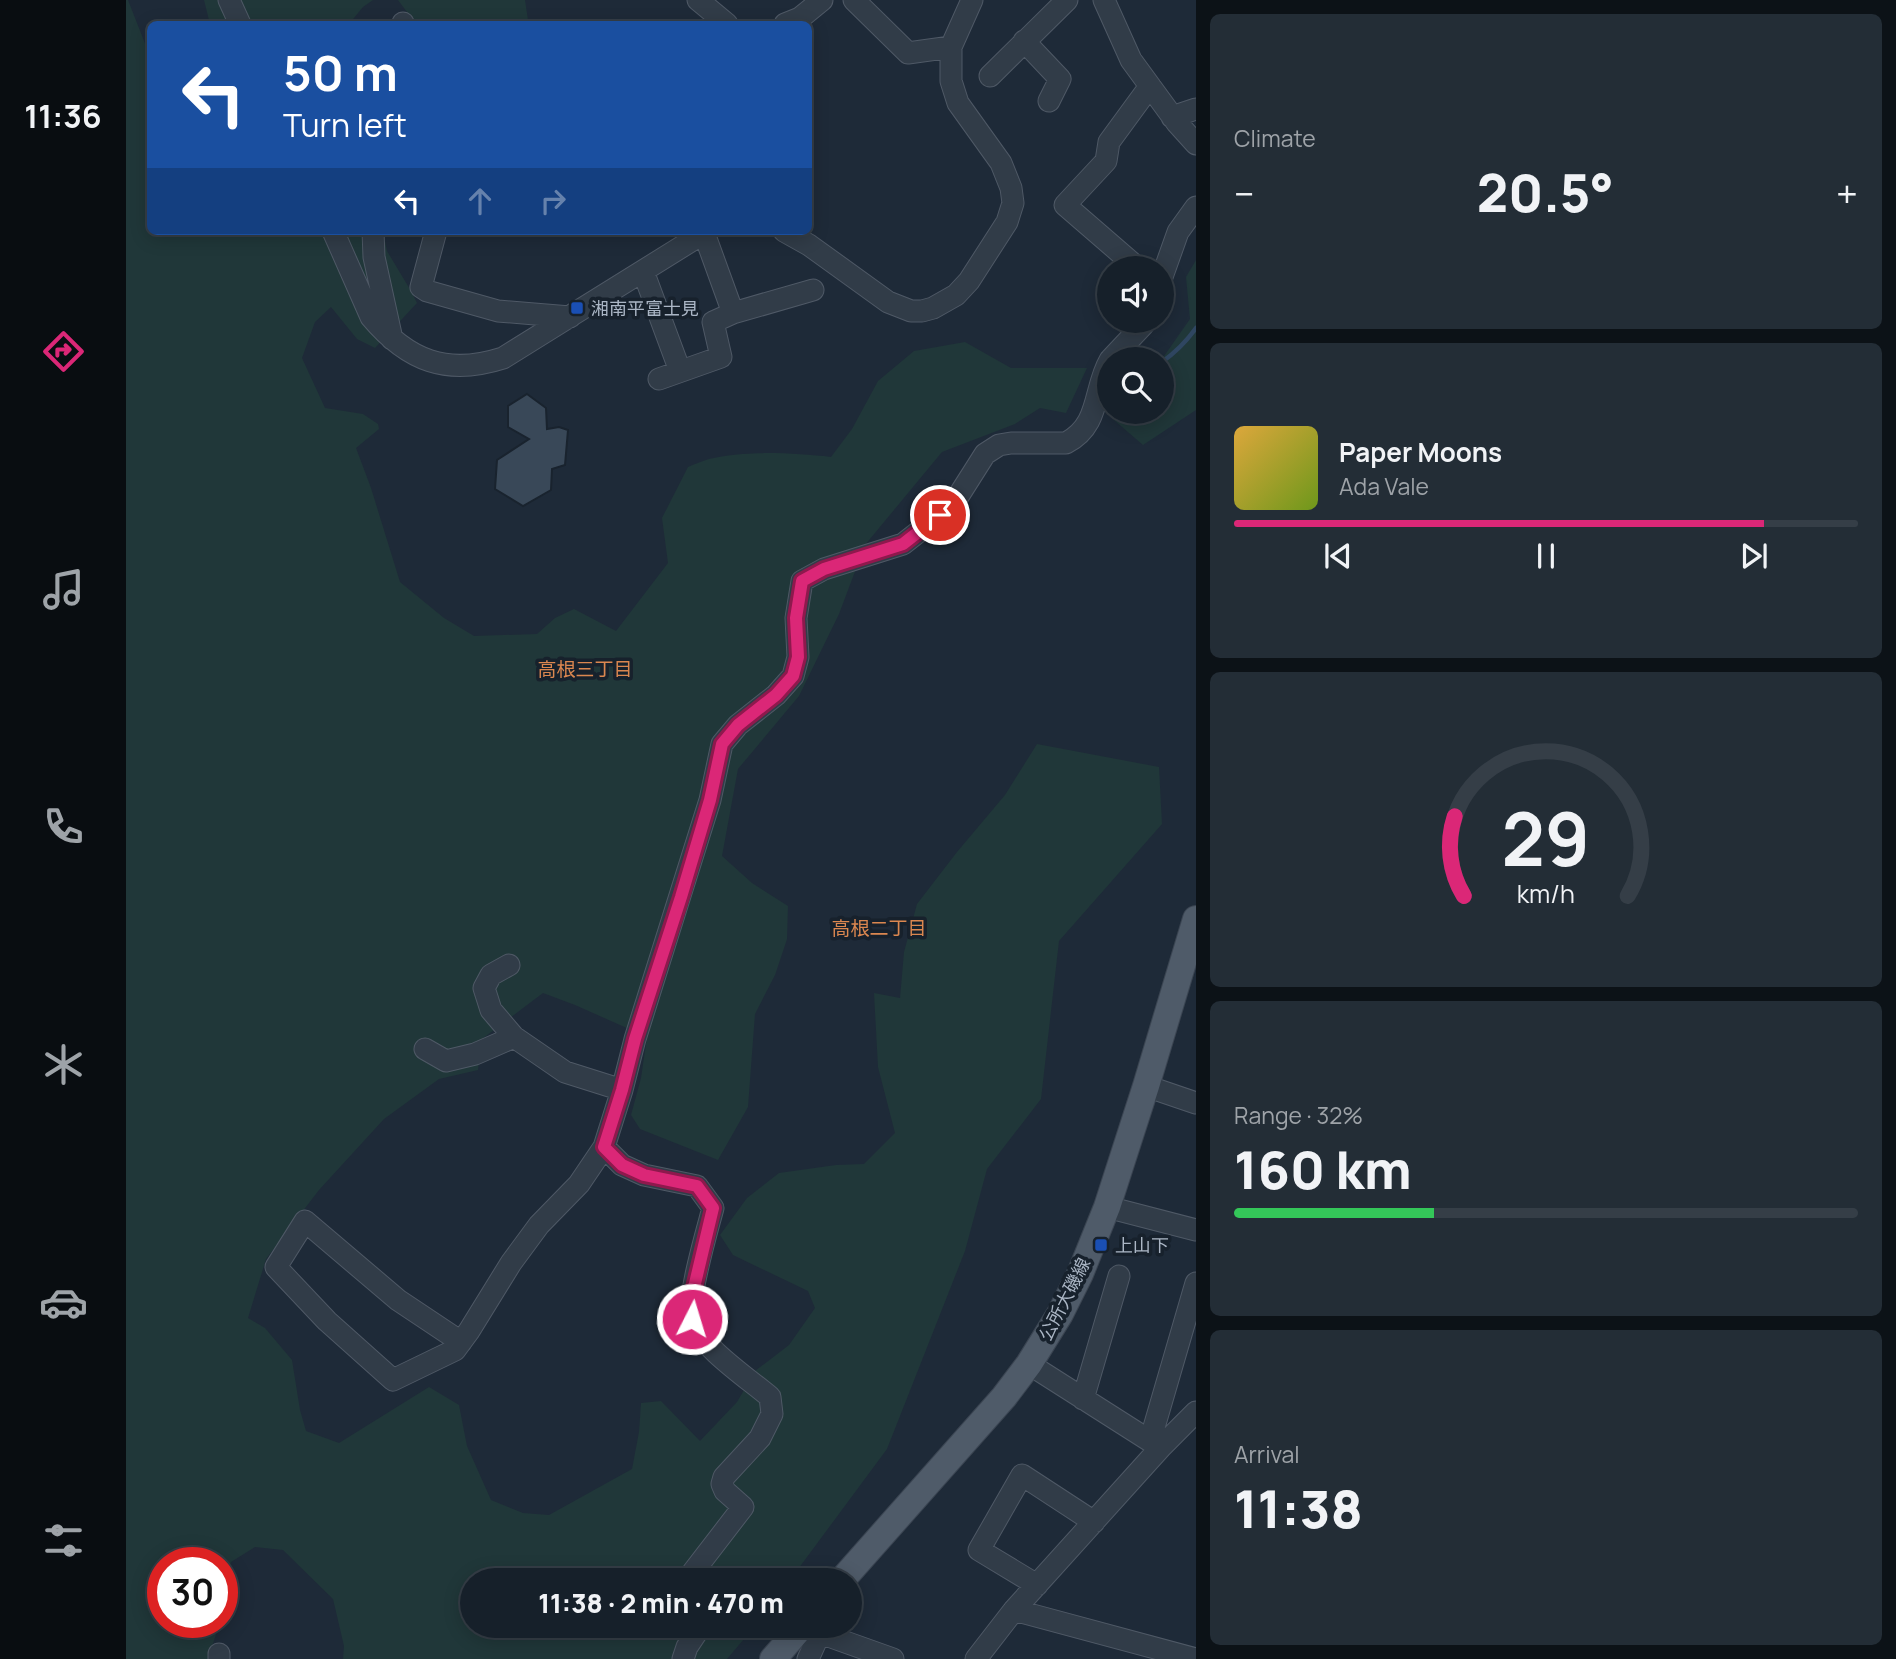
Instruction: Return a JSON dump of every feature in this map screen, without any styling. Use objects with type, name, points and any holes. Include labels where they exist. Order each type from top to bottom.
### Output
[{"type":"main road","name":"公所大磯線","points":[[853,1568],[1004,1397],[1029,1364],[1060,1314],[1080,1274],[1107,1207],[1196,919]]},
{"type":"main road","points":[[774,1659],[802,1638]]},
{"type":"street","points":[[229,0],[239,21]]},
{"type":"street","points":[[698,0],[723,21]]},
{"type":"street","points":[[792,21],[822,0]]},
{"type":"street","points":[[854,0],[908,53],[951,47]]},
{"type":"street","points":[[792,235],[888,302],[911,311],[933,308],[956,295],[969,281],[1007,222],[1013,202],[1011,188],[1001,163],[958,103],[951,81],[951,47],[972,0]]},
{"type":"street","points":[[990,76],[1067,0]]},
{"type":"street","points":[[1105,0],[1131,60],[1172,117],[1196,144]]},
{"type":"street","points":[[1024,41],[1060,79],[1049,101]]},
{"type":"street","points":[[1124,256],[1066,205],[1106,161],[1109,142],[1150,86]]},
{"type":"street","points":[[1172,117],[1196,109]]},
{"type":"street","points":[[1169,256],[1178,232],[1196,207]]},
{"type":"street","points":[[335,235],[371,317],[392,339],[405,349],[436,362],[472,366],[503,358],[701,235]]},
{"type":"street","points":[[373,235],[374,257],[392,339]]},
{"type":"street","points":[[435,235],[421,287],[426,291],[498,310],[570,317]]},
{"type":"street","points":[[707,235],[733,313]]},
{"type":"street","points":[[642,271],[680,370]]},
{"type":"street","points":[[659,379],[721,357],[713,322],[733,313],[813,290]]},
{"type":"street","points":[[1122,347],[1135,333]]},
{"type":"street","points":[[461,1342],[398,1300],[305,1221],[276,1267],[327,1321],[393,1380],[455,1350],[461,1342],[511,1263],[539,1226],[579,1184],[604,1147],[710,800],[722,744],[738,725],[776,695],[793,676],[798,657],[796,618],[802,581],[824,569],[903,544],[940,515],[959,495],[985,454],[999,445],[1066,443],[1074,439],[1085,429],[1097,398]]},
{"type":"street","points":[[509,965],[491,975],[484,988],[491,1010],[514,1037],[565,1072],[622,1090]]},
{"type":"street","points":[[425,1049],[446,1061],[475,1054],[514,1037]]},
{"type":"street","points":[[1146,1086],[1196,1103]]},
{"type":"street","points":[[604,1147],[622,1165],[644,1175],[697,1186],[713,1208],[692,1296],[692,1319],[700,1336],[770,1397],[772,1413],[760,1438],[724,1477],[722,1484],[725,1491],[743,1507],[696,1568]]},
{"type":"street","points":[[1107,1207],[1196,1230]]},
{"type":"street","points":[[1083,1399],[1119,1276]]},
{"type":"street","points":[[1156,1444],[1196,1283]]},
{"type":"street","points":[[1029,1364],[1156,1444]]},
{"type":"street","points":[[976,1659],[1014,1610],[1094,1522],[1156,1444],[1196,1412]]},
{"type":"street","points":[[1037,1585],[979,1550],[1022,1475],[1094,1522]]},
{"type":"street","points":[[1014,1610],[1196,1658]]},
{"type":"street","points":[[683,1659],[693,1638]]},
{"type":"street","points":[[808,1659],[813,1638]]},
{"type":"street","points":[[840,1638],[893,1659]]},
{"type":"green space","points":[[126,0],[147,47],[147,235],[384,235],[387,251],[417,303],[375,348],[357,339],[331,307],[315,322],[302,358],[325,408],[363,414],[378,424],[379,429],[356,448],[400,582],[444,618],[474,636],[537,634],[555,618],[574,609],[616,631],[668,563],[662,518],[688,467],[709,459],[738,454],[831,457],[852,429],[878,381],[914,351],[965,342],[1011,368],[1087,368],[1066,413],[1040,408],[1015,424],[942,452],[865,545],[839,614],[799,696],[738,769],[722,856],[752,883],[788,906],[787,939],[775,975],[755,1014],[748,1107],[718,1160],[640,1129],[631,1115],[641,1078],[647,1037],[543,993],[482,1039],[478,1070],[439,1079],[384,1119],[319,1190],[266,1259],[248,1318],[265,1328],[292,1360],[306,1431],[339,1443],[429,1387],[459,1405],[467,1446],[491,1500],[523,1513],[549,1515],[632,1469],[641,1403],[661,1401],[700,1441],[737,1402],[755,1371],[789,1345],[815,1308],[808,1291],[733,1255],[720,1235],[747,1198],[779,1173],[864,1164],[895,1133],[878,1067],[874,993],[900,998],[904,952],[917,904],[1005,795],[1037,744],[1159,767],[1162,824],[1059,941],[1041,1099],[987,1169],[965,1251],[887,1449],[799,1568],[460,1568],[460,1638],[745,1638],[727,1659],[343,1659],[344,1646],[333,1599],[283,1550],[255,1547],[238,1558],[238,1547],[147,1547],[147,1638],[215,1638],[208,1659],[126,1659]]},
{"type":"green space","points":[[204,0],[373,0],[351,21],[209,21]]},
{"type":"green space","points":[[398,0],[525,0],[528,20],[408,21],[407,12]]},
{"type":"green space","points":[[1196,260],[1196,410],[1143,445],[1119,424],[1174,424],[1174,347],[1170,347],[1190,319],[1186,277]]},
{"type":"building","points":[[527,394],[546,408],[547,429],[559,427],[568,430],[565,465],[552,469],[551,490],[523,506],[495,489],[497,460],[529,439],[508,427],[508,406]]},
{"type":"waterway","points":[[1174,351],[1196,328]]},
{"type":"place","name":"湘南平富士見","points":[[577,308]]},
{"type":"place","name":"上山下","points":[[1101,1245]]},
{"type":"district","name":"高根三丁目","points":[[585,669]]},
{"type":"district","name":"高根二丁目","points":[[879,928]]},
{"type":"route","points":[[692,1319],[692,1296],[713,1208],[697,1186],[644,1175],[622,1165],[604,1147],[658,963],[710,800],[722,744],[738,725],[776,695],[793,676],[798,657],[796,618],[802,581],[824,569],[903,544],[940,515]]}]
